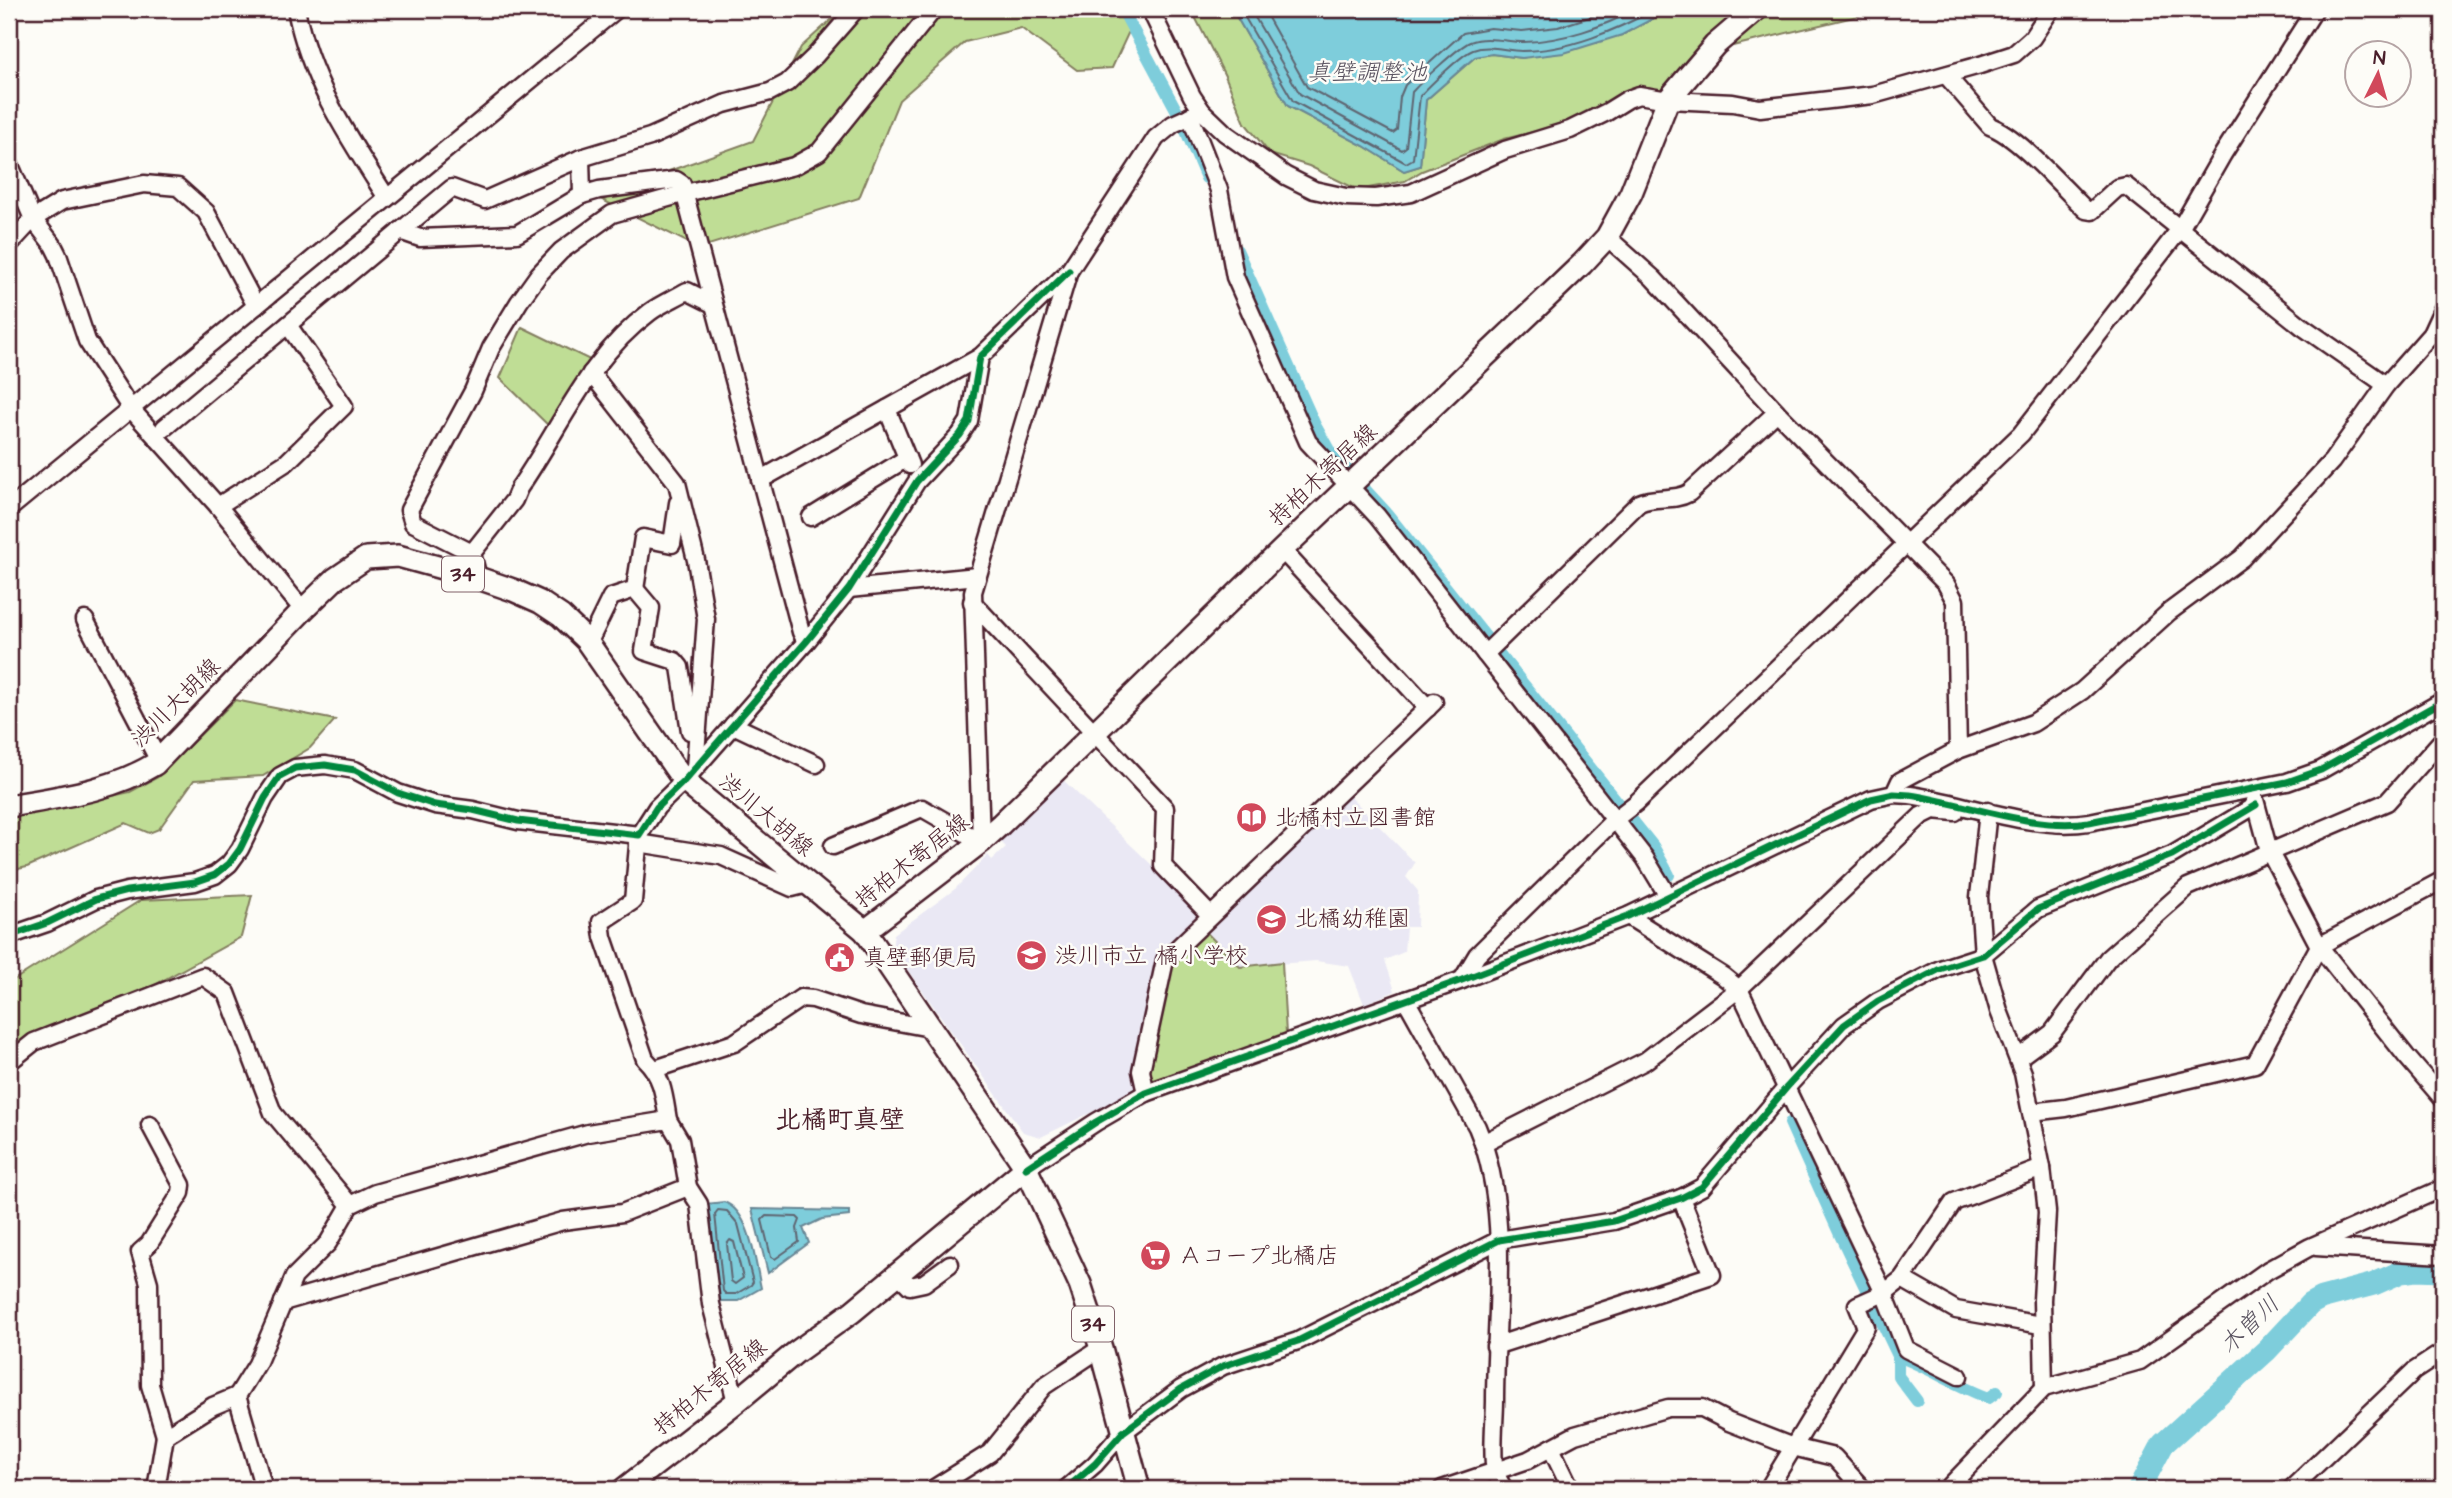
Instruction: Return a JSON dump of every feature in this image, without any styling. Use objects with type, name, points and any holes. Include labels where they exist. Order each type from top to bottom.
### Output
[{"type":"main road","name":"持柏木寄居線","points":[[864,931],[981,842],[1282,550],[1583,264],[1607,237],[1631,193],[1668,100],[1716,46],[1757,9]]},
{"type":"main road","name":"渋川大胡線","points":[[9,806],[129,779],[159,761],[303,610],[335,579],[366,558],[398,556],[478,578],[540,602],[561,616],[588,643],[689,774],[808,884],[864,931],[1026,1168],[1080,1284],[1101,1348],[1139,1489]]},
{"type":"main road","name":"持柏木寄居線","points":[[624,1489],[795,1353],[852,1312],[1026,1168]]},
{"type":"street","points":[[296,9],[303,44],[336,119],[387,198]]},
{"type":"street","points":[[9,509],[617,9]]},
{"type":"street","points":[[164,428],[452,188],[485,200],[581,158],[650,137],[724,104],[770,92],[787,83],[816,56],[856,9]]},
{"type":"street","points":[[478,578],[471,553],[413,523],[409,510],[473,391],[491,348],[539,274],[561,251],[612,214],[794,166],[819,152],[934,9]]},
{"type":"street","points":[[1150,9],[1192,96],[1188,117],[1219,190],[1235,277],[1302,431],[1317,454],[1355,481],[1377,516],[1616,819],[1645,858],[1668,896]]},
{"type":"street","points":[[1188,117],[1225,133],[1299,183],[1331,194],[1376,198],[1411,193],[1505,150],[1570,130],[1639,95],[1760,108],[1873,95],[1945,75],[2014,54],[2032,38],[2050,9]]},
{"type":"street","points":[[1462,980],[1478,955],[1616,819],[1636,803],[2021,434],[2180,229],[2223,154],[2315,9]]},
{"type":"street","points":[[1945,75],[1990,126],[1999,129],[2086,210],[2092,211],[2117,188],[2126,186],[2303,327],[2386,385]]},
{"type":"street","points":[[760,480],[980,357],[1069,271],[1156,138],[1188,117]]},
{"type":"street","points":[[581,158],[582,195]]},
{"type":"street","points":[[9,163],[33,219],[58,255],[87,341],[131,409],[218,506],[303,610]]},
{"type":"street","points":[[400,231],[420,238],[517,234],[582,195],[599,190],[676,180],[682,184],[801,632],[806,642]]},
{"type":"street","points":[[9,245],[33,219],[62,201],[144,184],[178,187],[206,212],[256,306]]},
{"type":"street","points":[[1607,237],[1653,278],[1777,412],[1946,584],[1955,601],[1958,750]]},
{"type":"street","points":[[981,842],[972,602],[977,576],[1069,271]]},
{"type":"street","points":[[471,553],[514,500],[558,422],[617,341],[651,311],[687,291],[713,304]]},
{"type":"street","points":[[1894,794],[1900,781],[1958,750],[2033,723],[2082,691],[2169,612],[2242,558],[2332,461],[2386,385],[2431,334],[2443,308]]},
{"type":"street","points":[[218,506],[287,462],[344,406],[288,325]]},
{"type":"street","points":[[736,1402],[711,1304],[699,1203],[688,1187],[680,1140],[668,1120],[662,1084],[645,1059],[603,937],[601,922],[633,901],[639,839],[657,807],[806,642],[849,589],[917,481],[960,435],[969,421],[980,357]]},
{"type":"street","points":[[592,373],[677,483],[696,560],[706,619],[697,733],[689,774]]},
{"type":"street","points":[[887,409],[917,481]]},
{"type":"street","points":[[1486,652],[1639,503],[1647,499],[1677,498],[1689,493],[1777,412]]},
{"type":"street","points":[[811,517],[907,458]]},
{"type":"street","points":[[679,493],[672,544],[643,538],[635,589],[651,608],[645,651],[675,661],[680,667],[691,731],[697,733]]},
{"type":"street","points":[[1146,1093],[1141,1071],[1165,960],[1431,705],[1282,550]]},
{"type":"street","points":[[849,589],[977,576]]},
{"type":"street","points":[[588,643],[611,597],[635,589]]},
{"type":"street","points":[[972,602],[1165,808],[1163,866],[1210,915]]},
{"type":"street","points":[[85,620],[159,761]]},
{"type":"street","points":[[1066,1489],[1095,1464],[1123,1432],[1181,1389],[1223,1366],[1298,1341],[1499,1240],[1614,1221],[1681,1198],[1702,1187],[1844,1025],[1878,1000],[1940,969],[1983,955],[2038,909],[2172,855],[2254,798],[2321,770],[2443,702]]},
{"type":"street","points":[[733,725],[816,764]]},
{"type":"street","points":[[2018,1058],[2052,1033],[2108,958],[2188,887],[2387,802],[2443,739]]},
{"type":"street","points":[[9,936],[47,923],[96,899],[127,891],[195,881],[215,874],[229,864],[240,849],[265,798],[280,776],[295,768],[325,765],[355,770],[398,793],[435,805],[473,810],[518,821],[639,839],[721,856],[792,888],[808,884]]},
{"type":"street","points":[[1026,1168],[1146,1093],[1462,980],[1628,916],[1858,805],[1894,794],[1926,797],[1988,815]]},
{"type":"street","points":[[1483,1143],[1645,1061],[1739,989],[1922,816],[1934,810],[2073,825],[2254,798]]},
{"type":"street","points":[[2254,798],[2269,851],[2319,946],[2443,1099]]},
{"type":"street","points":[[833,846],[922,808],[981,842]]},
{"type":"street","points":[[1988,815],[1979,897],[1983,955],[1999,1011],[2018,1058],[2042,1168],[2048,1212],[2041,1325],[2045,1388]]},
{"type":"street","points":[[2031,1112],[2066,1108],[2255,1064],[2319,946],[2443,880]]},
{"type":"street","points":[[1628,916],[1739,989],[1787,1087],[1906,1349],[1959,1376]]},
{"type":"street","points":[[9,1062],[34,1042],[203,976],[226,993],[273,1114],[351,1205]]},
{"type":"street","points":[[654,1069],[734,1043],[801,998],[814,999],[861,1015],[930,1028]]},
{"type":"street","points":[[1406,1000],[1483,1143],[1492,1178],[1499,1240],[1495,1346],[1495,1471],[1504,1489]]},
{"type":"street","points":[[165,1437],[213,1406],[237,1396],[257,1364],[294,1277],[328,1243],[351,1205],[375,1193],[531,1148],[588,1133],[668,1120]]},
{"type":"street","points":[[150,1125],[183,1185],[149,1244],[140,1252],[149,1283],[150,1385],[165,1437],[156,1489]]},
{"type":"street","points":[[1768,1489],[1866,1327],[1857,1305],[1881,1294],[1902,1279],[1954,1202],[2042,1168]]},
{"type":"street","points":[[283,1302],[563,1221],[622,1213],[688,1187]]},
{"type":"street","points":[[1947,1489],[2045,1388],[2140,1361],[2268,1270],[2310,1247],[2443,1188]]},
{"type":"street","points":[[1495,1346],[1712,1275],[1681,1198]]},
{"type":"street","points":[[2310,1247],[2443,1255]]},
{"type":"street","points":[[898,1274],[910,1286],[924,1283],[950,1264]]},
{"type":"street","points":[[1902,1279],[1956,1310],[2041,1325]]},
{"type":"street","points":[[933,1489],[990,1453],[1044,1386],[1101,1348]]},
{"type":"street","points":[[2291,1489],[2414,1371],[2443,1352]]},
{"type":"street","points":[[237,1396],[264,1489]]},
{"type":"street","points":[[1442,1489],[1528,1460],[1575,1435],[1668,1408],[1702,1408],[1729,1422],[1793,1447],[1834,1457],[1863,1489]]},
{"type":"street","points":[[1551,1448],[1571,1489]]},
{"type":"shaded area","name":"渋川市立 橘小学校","points":[[1060,777],[1202,916],[1141,1088],[1041,1137],[1023,1132],[892,948],[894,934],[955,889],[988,855],[992,860],[1006,847],[1000,841]]},
{"type":"shaded area","points":[[1347,793],[1415,863],[1406,877],[1418,891],[1417,927],[1406,927],[1404,952],[1385,960],[1395,991],[1364,1004],[1349,966],[1316,961],[1240,967],[1203,929]]},
{"type":"green space","points":[[843,9],[1128,9],[1132,25],[1112,68],[1077,70],[1021,28],[965,42],[899,100],[859,198],[699,248],[596,197],[753,141],[801,47]]},
{"type":"green space","points":[[1191,9],[1232,9],[1288,106],[1364,146],[1404,171],[1420,166],[1426,100],[1475,57],[1492,54],[1522,58],[1622,35],[1671,9],[1887,9],[1712,51],[1665,93],[1649,87],[1628,89],[1606,106],[1567,124],[1504,139],[1422,171],[1405,181],[1358,190],[1309,166],[1270,154],[1245,123]]},
{"type":"green space","points":[[522,327],[590,360],[559,436],[500,378]]},
{"type":"green space","points":[[235,700],[335,720],[310,748],[263,776],[194,780],[159,829],[149,833],[126,823],[27,867],[9,871],[9,818],[130,792],[158,777]]},
{"type":"green space","points":[[252,895],[241,937],[9,1066],[9,983],[141,900]]},
{"type":"green space","points":[[1203,929],[1240,967],[1282,962],[1286,1034],[1150,1083],[1145,1071],[1167,964]]},
{"type":"water","name":"真壁調整池","points":[[1232,9],[1671,9],[1622,35],[1564,53],[1522,58],[1492,54],[1475,57],[1426,100],[1420,166],[1404,171],[1364,146],[1288,106]]},
{"type":"water","points":[[724,1202],[733,1208],[746,1227],[761,1288],[738,1301],[717,1301],[707,1204]]},
{"type":"water","points":[[752,1209],[849,1211],[849,1216],[822,1219],[803,1228],[809,1243],[768,1273]]},
{"type":"waterway","points":[[1122,9],[1179,115],[1206,178]]},
{"type":"waterway","points":[[1237,250],[1315,425],[1329,450],[1385,511],[1653,846],[1669,875]]},
{"type":"waterway","points":[[1790,1123],[1898,1356],[1898,1376],[1917,1401]]},
{"type":"waterway","name":"木曽川","points":[[2139,1489],[2163,1444],[2267,1350],[2310,1304],[2321,1298],[2374,1284],[2401,1272],[2443,1271]]},
{"type":"waterway","points":[[1898,1356],[1989,1398],[1997,1392]]},
{"type":"cycle path","points":[[9,936],[47,923],[96,899],[127,891],[195,882],[215,875],[229,864],[240,849],[265,798],[280,776],[295,768],[325,765],[355,770],[398,793],[435,805],[473,810],[518,821],[639,835],[657,807],[684,781],[849,589],[917,481],[960,435],[969,421],[980,357],[1069,271]]},
{"type":"cycle path","points":[[1026,1168],[1146,1093],[1462,980],[1628,916],[1871,799],[1894,794],[1910,795],[2023,820],[2068,824],[2089,822],[2287,782],[2321,770],[2443,701]]},
{"type":"cycle path","points":[[1066,1489],[1095,1464],[1123,1432],[1181,1389],[1223,1366],[1298,1341],[1499,1240],[1614,1221],[1681,1198],[1702,1187],[1844,1025],[1878,1001],[1940,969],[1983,955],[2038,909],[2172,855],[2256,805]]},
{"type":"place","name":"北橘村立図書館","points":[[1252,818]]},
{"type":"place","name":"北橘幼稚園","points":[[1272,919]]},
{"type":"place","name":"渋川市立 橘小学校","points":[[1032,956]]},
{"type":"place","name":"真壁郵便局","points":[[840,958]]},
{"type":"place","name":"Ａコープ北橘店","points":[[1156,1256]]},
{"type":"district","name":"北橘町真壁","points":[[840,1120]]}]
